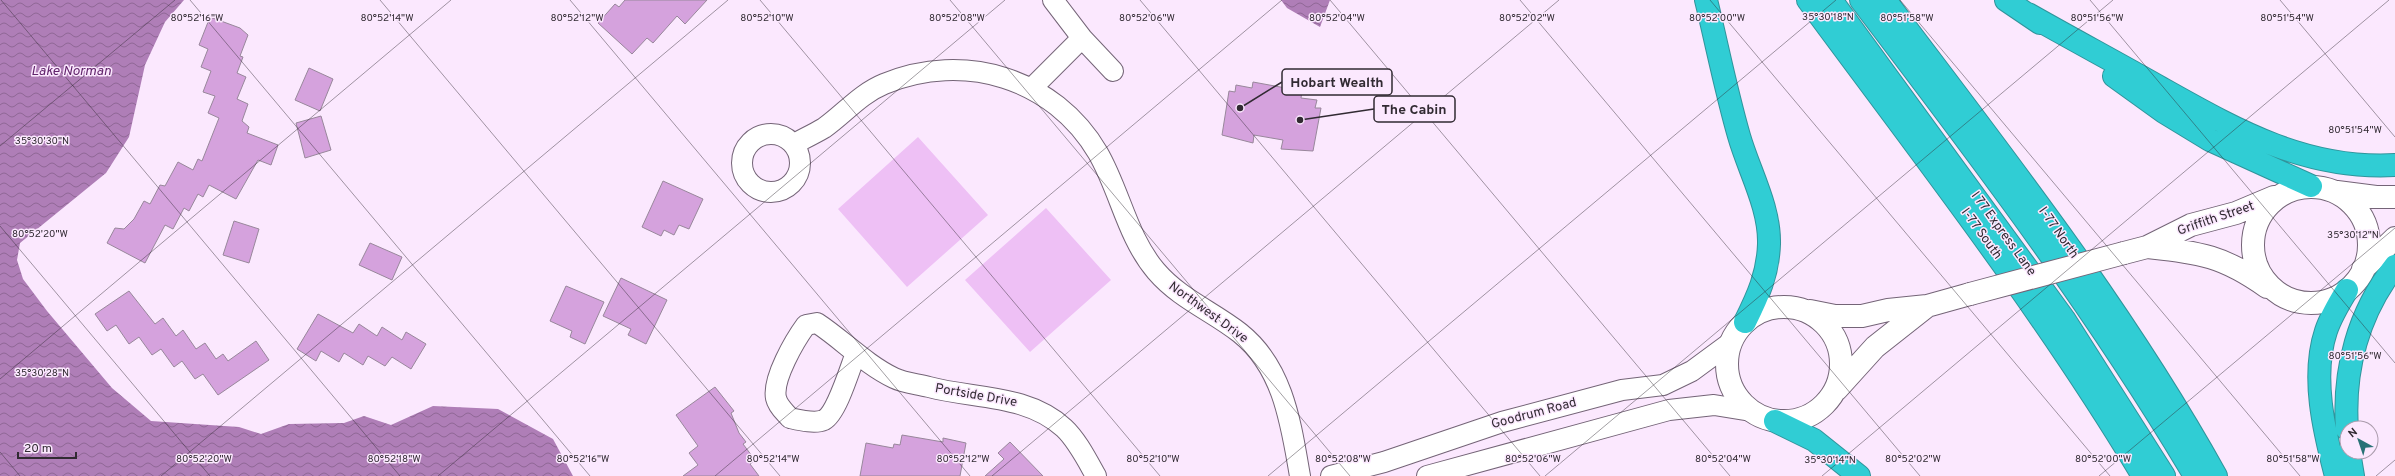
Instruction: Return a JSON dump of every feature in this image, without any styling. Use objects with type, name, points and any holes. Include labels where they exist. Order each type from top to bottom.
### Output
[{"type":"highway","points":[[1706,0],[1739,137],[1761,199],[1768,228],[1767,271],[1761,289],[1745,322]]},
{"type":"highway","name":"I-77 South","points":[[1808,0],[2015,281],[2088,387],[2143,476]]},
{"type":"highway","name":"I 77 Express Lane","points":[[1831,0],[2064,319],[2164,476]]},
{"type":"highway","name":"I 77 Express Lane","points":[[1862,0],[2005,190],[2077,292],[2125,362],[2195,476]]},
{"type":"highway","name":"I-77 North","points":[[1884,0],[2016,174],[2101,293],[2178,411],[2216,476]]},
{"type":"highway","points":[[2006,0],[2028,14],[2185,126],[2229,149],[2311,186]]},
{"type":"highway","points":[[2028,14],[2220,121],[2272,145],[2301,156],[2327,161],[2354,165],[2395,165]]},
{"type":"highway","points":[[2347,420],[2347,389],[2356,340],[2374,297],[2395,266]]},
{"type":"highway","points":[[2336,476],[2322,409],[2320,361],[2330,320],[2347,290]]},
{"type":"highway","points":[[1775,421],[1814,440],[1859,476]]},
{"type":"highway","points":[[2351,460],[2353,476]]},
{"type":"main road","points":[[2395,197],[2376,197],[2336,192],[2311,186],[2285,192],[2265,208],[2254,232],[2254,258],[2258,270],[2273,291],[2298,301],[2311,303],[2324,301],[2347,290],[2364,269],[2395,238]]},
{"type":"main road","name":"Griffith Street","points":[[1805,310],[1849,317],[1927,306],[2147,247],[2191,225],[2236,213],[2285,192]]},
{"type":"main road","points":[[2336,192],[2347,198],[2356,208],[2366,225],[2369,244],[2364,269]]},
{"type":"main road","name":"Griffith Street","points":[[2147,247],[2192,252],[2217,258],[2244,270],[2273,291]]},
{"type":"main road","points":[[1780,306],[1805,310],[1826,325],[1839,347],[1841,373],[1831,396],[1812,414],[1788,421],[1775,421],[1751,412],[1734,393],[1728,381],[1727,355],[1730,343],[1745,322],[1761,311],[1780,306]]},
{"type":"main road","name":"Griffith Street","points":[[1831,396],[1866,355],[1927,306]]},
{"type":"street","points":[[1053,0],[1082,38],[1113,72]]},
{"type":"street","points":[[1032,88],[1082,38]]},
{"type":"street","name":"Northwest Drive","points":[[794,144],[824,128],[865,94],[905,77],[937,70],[968,70],[1003,77],[1032,88],[1070,118],[1097,152],[1110,176],[1134,238],[1155,270],[1186,299],[1241,334],[1263,359],[1280,387],[1286,406],[1300,476]]},
{"type":"street","points":[[817,323],[838,336],[856,353],[833,411],[824,420],[815,421],[790,418],[780,407],[776,398],[776,384],[794,342],[806,325],[817,323]]},
{"type":"street","name":"Goodrum Road","points":[[1331,476],[1384,462],[1502,422],[1622,390],[1663,385],[1692,371],[1730,343]]},
{"type":"street","name":"Portside Drive","points":[[856,353],[895,378],[953,393],[979,395],[1020,403],[1054,420],[1065,429],[1086,458],[1096,476]]},
{"type":"street","points":[[1427,476],[1677,408],[1714,405],[1751,412]]},
{"type":"shaded area","points":[[918,137],[988,215],[907,287],[838,209]]},
{"type":"shaded area","points":[[1046,208],[1111,280],[1030,352],[965,280]]},
{"type":"water","name":"Lake Norman","points":[[0,0],[184,0],[165,22],[145,65],[129,137],[106,173],[20,243],[17,260],[23,279],[47,311],[112,388],[151,421],[239,427],[261,434],[289,424],[344,423],[364,416],[391,425],[433,406],[498,409],[553,439],[573,476],[0,476]]},
{"type":"water","points":[[1281,0],[1330,0],[1320,27],[1287,8]]},
{"type":"building","points":[[625,0],[707,0],[685,24],[677,16],[653,43],[647,38],[632,54],[598,23],[615,4],[619,7]]},
{"type":"building","points":[[210,17],[240,28],[248,35],[240,56],[243,57],[237,73],[246,77],[237,99],[248,104],[242,121],[249,127],[247,133],[278,145],[271,165],[258,160],[236,199],[209,185],[203,197],[198,194],[189,211],[184,208],[173,229],[165,225],[145,263],[107,243],[115,228],[124,229],[134,219],[144,201],[150,204],[160,185],[165,186],[178,162],[193,170],[198,159],[202,161],[219,118],[208,113],[215,96],[203,92],[211,71],[201,67],[208,49],[199,45]]},
{"type":"building","points":[[309,68],[333,79],[320,111],[295,100]]},
{"type":"building","points":[[1253,82],[1302,91],[1301,98],[1317,100],[1315,108],[1321,108],[1313,151],[1281,149],[1283,140],[1254,135],[1253,143],[1222,135],[1229,91],[1235,92],[1236,85],[1252,88]]},
{"type":"building","points":[[321,116],[331,150],[305,158],[296,123]]},
{"type":"building","points":[[663,181],[703,199],[689,229],[679,225],[674,235],[664,230],[661,236],[642,227]]},
{"type":"building","points":[[234,221],[259,229],[249,263],[223,255]]},
{"type":"building","points":[[370,243],[402,257],[392,280],[359,265]]},
{"type":"building","points":[[621,278],[667,300],[646,344],[628,335],[631,329],[603,316]]},
{"type":"building","points":[[566,286],[604,302],[585,344],[570,337],[572,331],[550,321]]},
{"type":"building","points":[[129,291],[155,324],[163,318],[176,336],[183,330],[196,349],[205,343],[216,359],[223,354],[228,361],[256,341],[269,360],[218,395],[203,374],[195,379],[182,361],[174,367],[161,349],[152,355],[139,337],[129,344],[116,325],[107,331],[95,314]]},
{"type":"building","points":[[318,314],[353,333],[359,324],[377,336],[382,327],[402,340],[406,332],[426,344],[411,369],[392,357],[385,366],[368,356],[363,365],[344,353],[339,362],[321,351],[316,361],[297,349]]},
{"type":"building","points":[[715,387],[734,411],[731,413],[739,433],[746,442],[743,444],[755,460],[750,464],[759,476],[683,476],[698,465],[689,453],[698,446],[676,415]]},
{"type":"building","points":[[902,435],[943,442],[943,438],[966,443],[960,476],[860,476],[866,443],[893,448],[894,444],[900,445]]},
{"type":"building","points":[[1010,442],[1043,476],[985,476],[1004,459],[998,453]]},
{"type":"place","name":"Hobart Wealth","points":[[1240,108]]},
{"type":"place","name":"The Cabin","points":[[1300,120]]}]
